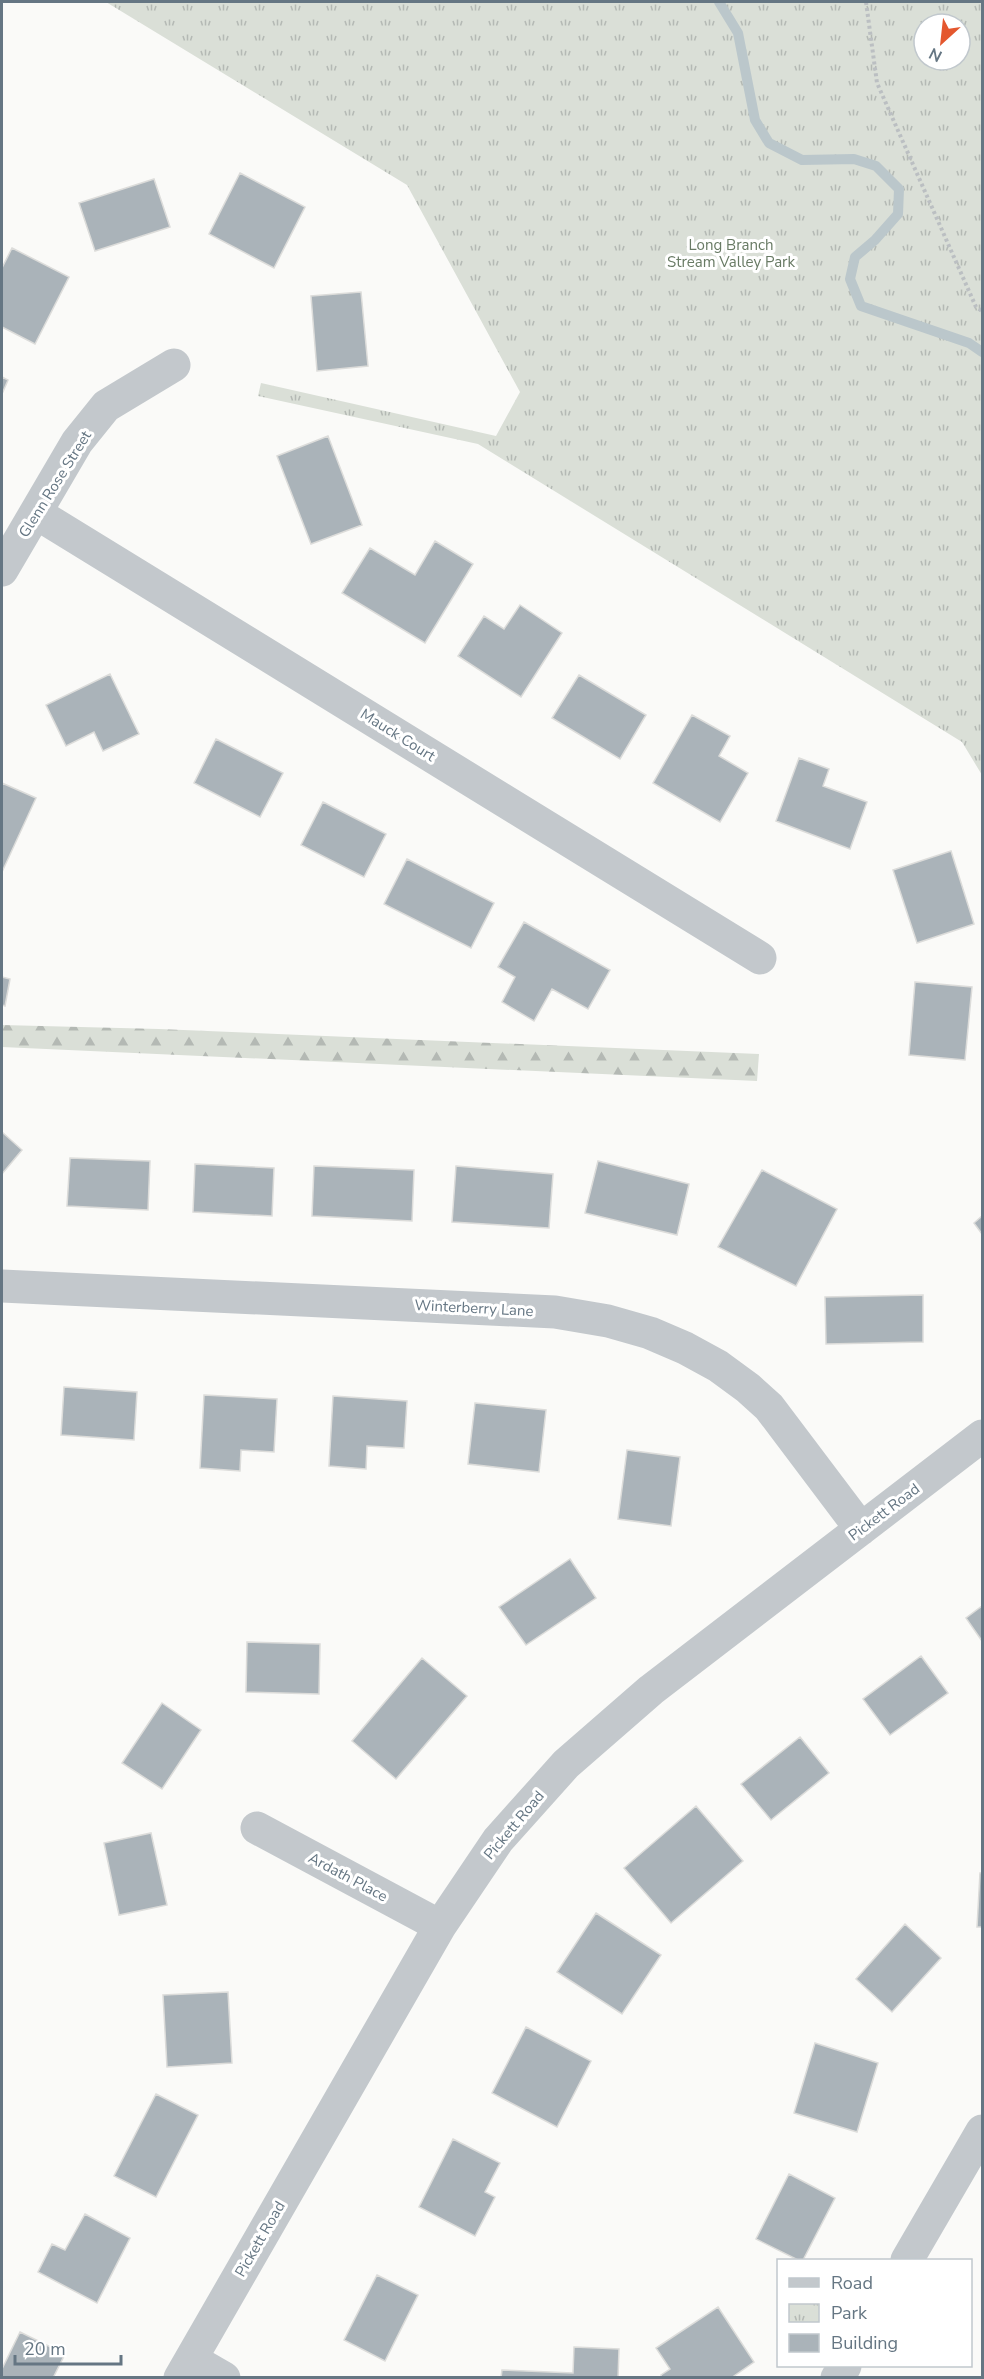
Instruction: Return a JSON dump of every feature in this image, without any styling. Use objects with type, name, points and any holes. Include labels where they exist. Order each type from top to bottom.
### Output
[{"type":"street","name":"Glenn Rose Street","points":[[2,570],[77,442],[106,406],[174,365]]},
{"type":"street","name":"Mauck Court","points":[[36,513],[760,958]]},
{"type":"street","name":"Winterberry Lane","points":[[2,1286],[555,1312],[609,1321],[650,1333],[685,1348],[718,1366],[748,1388],[770,1407],[861,1529]]},
{"type":"street","name":"Pickett Road","points":[[186,2368],[440,1926],[498,1840],[566,1764],[651,1690],[982,1436]]},
{"type":"street","name":"Ardath Place","points":[[257,1828],[440,1926]]},
{"type":"street","points":[[908,2259],[982,2131]]},
{"type":"street","points":[[186,2368],[224,2378]]},
{"type":"path","points":[[866,2],[877,83],[976,307],[982,311]]},
{"type":"green space","name":"Long Branch Stream Valley Park","points":[[106,2],[982,2],[982,775],[962,742],[478,444],[258,396],[261,383],[496,436],[520,392],[407,185]]},
{"type":"green space","points":[[2,1025],[159,1029],[759,1054],[757,1081],[2,1047]]},
{"type":"building","points":[[240,173],[305,207],[274,268],[209,234]]},
{"type":"building","points":[[154,179],[170,227],[95,251],[79,203]]},
{"type":"building","points":[[12,248],[69,277],[35,344],[2,327],[2,268]]},
{"type":"building","points":[[361,292],[368,366],[317,371],[311,296]]},
{"type":"building","points":[[2,377],[8,380],[2,394]]},
{"type":"building","points":[[328,436],[362,525],[311,544],[277,456]]},
{"type":"building","points":[[435,541],[473,564],[425,643],[342,593],[370,548],[415,575]]},
{"type":"building","points":[[520,605],[562,633],[521,697],[458,656],[484,616],[504,629]]},
{"type":"building","points":[[110,674],[139,734],[103,751],[94,732],[66,746],[46,705]]},
{"type":"building","points":[[579,675],[646,715],[620,759],[552,718]]},
{"type":"building","points":[[692,715],[730,736],[719,756],[748,773],[720,822],[653,783]]},
{"type":"building","points":[[216,739],[283,773],[260,817],[194,783]]},
{"type":"building","points":[[799,758],[829,769],[823,786],[867,802],[850,849],[776,821]]},
{"type":"building","points":[[2,783],[36,798],[2,872]]},
{"type":"building","points":[[323,802],[386,834],[364,877],[301,845]]},
{"type":"building","points":[[951,851],[974,924],[917,943],[893,870]]},
{"type":"building","points":[[407,859],[494,903],[471,948],[384,904]]},
{"type":"building","points":[[524,922],[610,970],[588,1009],[552,989],[534,1021],[502,1002],[515,977],[498,967]]},
{"type":"building","points":[[2,977],[10,979],[5,1006],[2,1005]]},
{"type":"building","points":[[915,982],[972,987],[965,1060],[909,1055]]},
{"type":"building","points":[[2,1132],[22,1150],[2,1174]]},
{"type":"building","points":[[70,1158],[150,1161],[148,1210],[67,1206]]},
{"type":"building","points":[[598,1161],[689,1184],[677,1235],[585,1213]]},
{"type":"building","points":[[195,1164],[274,1168],[272,1216],[193,1212]]},
{"type":"building","points":[[314,1166],[414,1170],[412,1221],[312,1216]]},
{"type":"building","points":[[456,1166],[553,1174],[549,1228],[452,1222]]},
{"type":"building","points":[[762,1170],[837,1209],[796,1286],[718,1247]]},
{"type":"building","points":[[982,1216],[982,1234],[974,1223]]},
{"type":"building","points":[[923,1295],[923,1342],[826,1344],[825,1297]]},
{"type":"building","points":[[64,1387],[137,1392],[134,1440],[61,1435]]},
{"type":"building","points":[[204,1395],[277,1399],[274,1452],[241,1450],[240,1471],[200,1468]]},
{"type":"building","points":[[333,1396],[407,1401],[404,1448],[367,1446],[366,1469],[329,1466]]},
{"type":"building","points":[[475,1403],[546,1410],[539,1472],[468,1464]]},
{"type":"building","points":[[627,1450],[680,1457],[671,1526],[618,1519]]},
{"type":"building","points":[[570,1559],[596,1598],[526,1645],[499,1607]]},
{"type":"building","points":[[982,1606],[982,1641],[966,1618]]},
{"type":"building","points":[[247,1642],[320,1644],[319,1694],[246,1692]]},
{"type":"building","points":[[921,1656],[948,1693],[890,1735],[863,1699]]},
{"type":"building","points":[[422,1658],[467,1696],[396,1779],[352,1741]]},
{"type":"building","points":[[162,1703],[201,1730],[162,1789],[122,1763]]},
{"type":"building","points":[[800,1737],[829,1773],[771,1820],[741,1784]]},
{"type":"building","points":[[696,1806],[743,1861],[671,1923],[624,1868]]},
{"type":"building","points":[[151,1833],[167,1905],[119,1915],[104,1843]]},
{"type":"building","points":[[980,1873],[982,1873],[982,1927],[977,1927]]},
{"type":"building","points":[[596,1913],[661,1955],[622,2014],[557,1972]]},
{"type":"building","points":[[905,1924],[941,1958],[892,2012],[856,1979]]},
{"type":"building","points":[[228,1992],[232,2063],[167,2067],[163,1995]]},
{"type":"building","points":[[526,2027],[591,2061],[557,2127],[492,2093]]},
{"type":"building","points":[[815,2043],[878,2063],[857,2132],[794,2113]]},
{"type":"building","points":[[156,2094],[198,2115],[156,2197],[114,2176]]},
{"type":"building","points":[[453,2139],[500,2163],[485,2192],[495,2197],[475,2236],[419,2207]]},
{"type":"building","points":[[789,2174],[835,2198],[804,2259],[796,2259],[756,2239]]},
{"type":"building","points":[[85,2214],[130,2238],[97,2303],[38,2272],[52,2244],[65,2250]]},
{"type":"building","points":[[377,2275],[418,2295],[385,2361],[344,2340]]},
{"type":"building","points":[[718,2307],[754,2362],[731,2378],[662,2378],[661,2375],[670,2369],[656,2348]]},
{"type":"building","points":[[20,2332],[65,2354],[53,2378],[2,2378],[2,2369]]},
{"type":"building","points":[[574,2347],[619,2349],[618,2378],[501,2378],[502,2370],[573,2373]]},
{"type":"waterway","points":[[719,2],[738,33],[755,120],[769,143],[802,160],[854,159],[876,166],[899,189],[898,214],[875,240],[855,257],[850,279],[861,306],[969,343],[982,352]]}]
